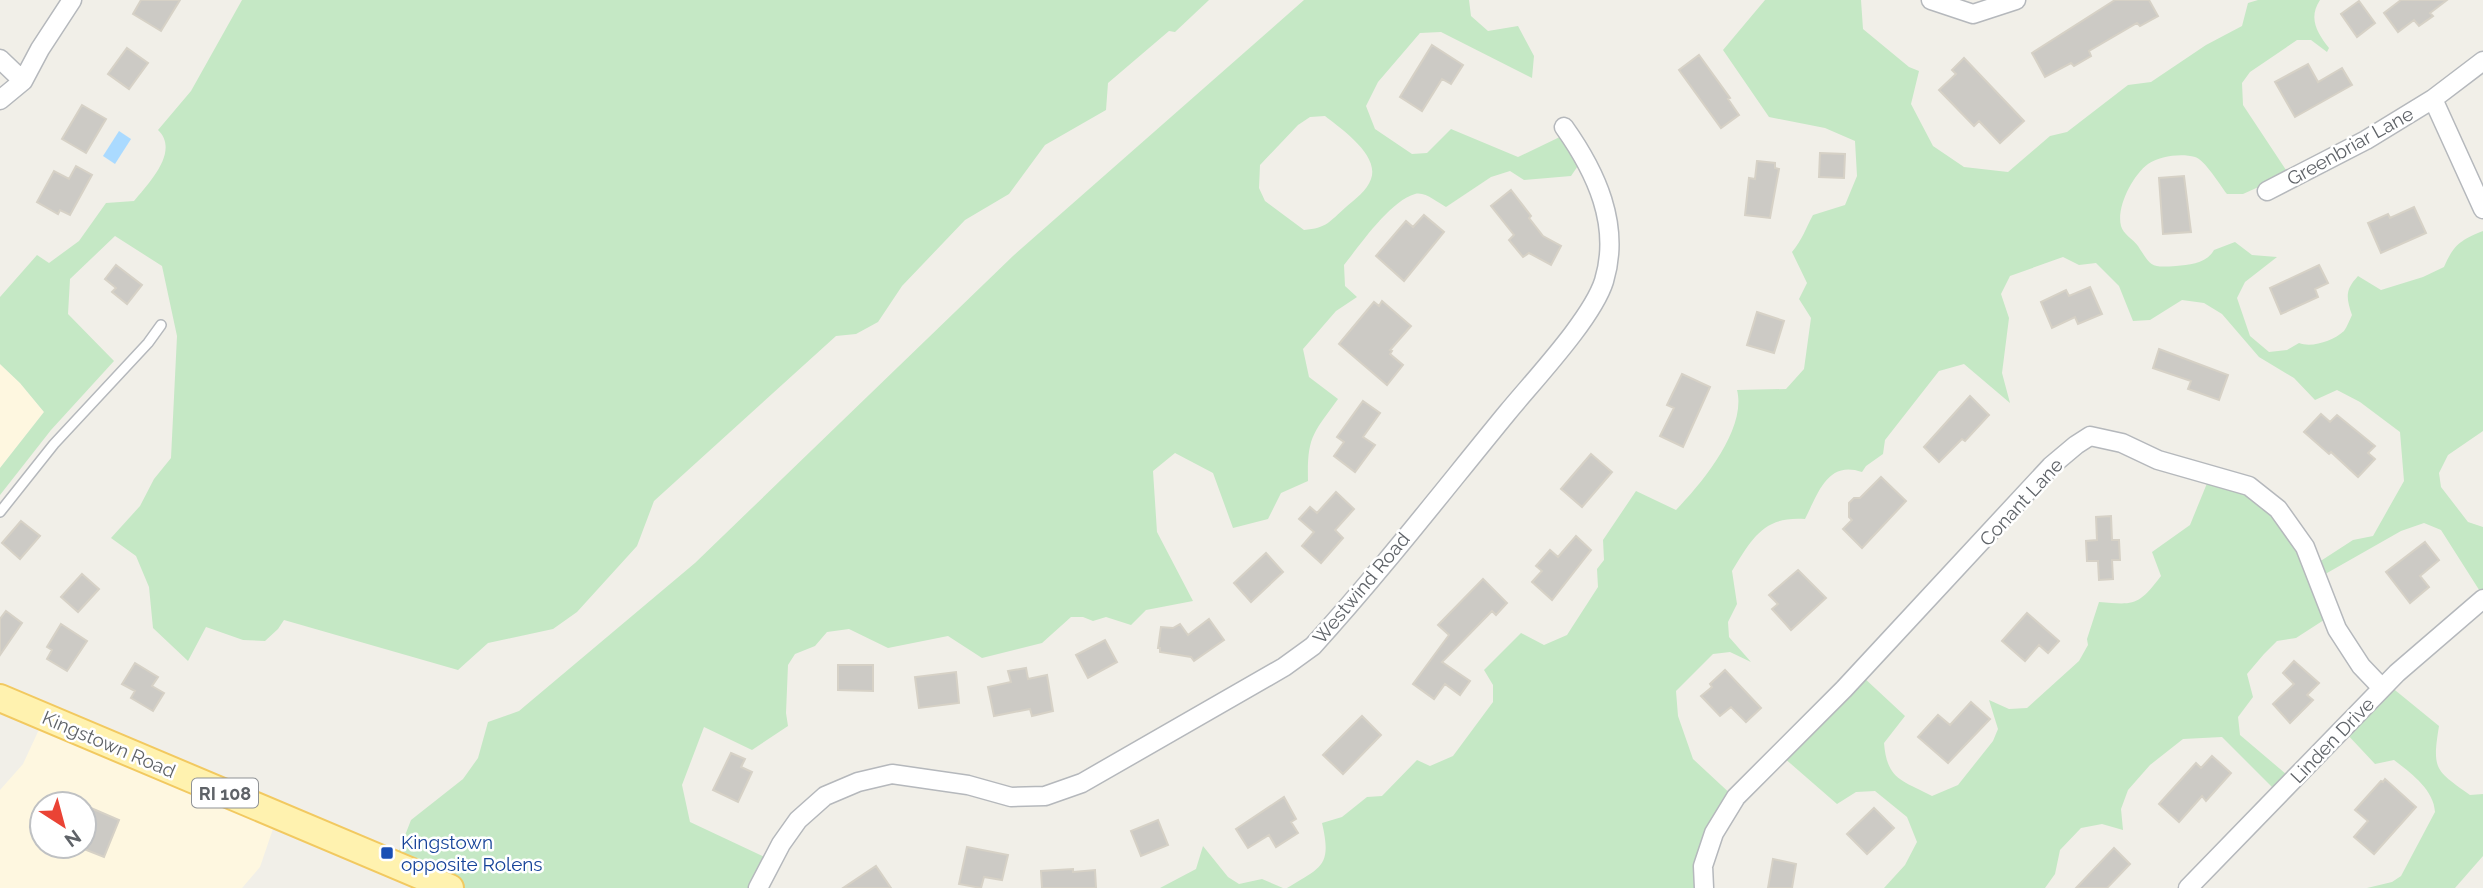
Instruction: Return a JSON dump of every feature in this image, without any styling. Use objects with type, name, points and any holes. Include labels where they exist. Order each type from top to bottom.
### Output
[{"type":"main road","name":"Kingstown Road","points":[[0,698],[440,886]]},
{"type":"street","points":[[0,100],[23,81],[72,0]]},
{"type":"street","points":[[1931,0],[1973,14],[2016,0]]},
{"type":"street","points":[[0,59],[23,81]]},
{"type":"street","name":"Greenbriar Lane","points":[[2267,191],[2366,140],[2433,99],[2483,61]]},
{"type":"street","points":[[2433,99],[2483,209]]},
{"type":"street","name":"Westwind Road","points":[[758,888],[781,844],[798,820],[825,796],[858,782],[892,774],[968,785],[1011,797],[1045,796],[1082,783],[1284,667],[1313,646],[1545,367],[1586,315],[1604,282],[1609,251],[1608,217],[1598,185],[1580,150],[1564,127]]},
{"type":"street","name":"Conant Lane","points":[[1704,888],[1703,866],[1714,833],[1737,797],[1844,690],[2051,466],[2090,436],[2122,443],[2158,460],[2249,486],[2278,509],[2305,547],[2337,629],[2361,666],[2382,688]]},
{"type":"street","name":"Linden Drive","points":[[2188,888],[2397,673],[2483,599]]},
{"type":"lane","points":[[0,512],[54,444],[130,363],[161,325]]},
{"type":"shaded area","points":[[0,364],[44,412],[0,468]]},
{"type":"shaded area","points":[[42,723],[276,820],[260,867],[242,888],[0,888],[0,790],[23,764]]},
{"type":"green space","points":[[242,0],[1209,0],[1175,32],[1169,31],[1108,83],[1106,110],[1045,145],[1009,194],[965,220],[902,286],[878,322],[856,334],[836,336],[654,501],[637,546],[577,612],[553,629],[488,643],[458,670],[284,620],[265,641],[243,640],[206,627],[188,661],[153,628],[149,587],[136,556],[111,538],[140,506],[154,479],[171,458],[177,336],[162,266],[115,236],[70,279],[68,314],[114,361],[51,430],[0,495],[0,468],[44,412],[0,364],[0,297],[37,255],[49,263],[79,241],[106,203],[134,201],[160,167],[164,157],[164,138],[158,130],[191,91]]},
{"type":"green space","points":[[1304,0],[1469,0],[1471,16],[1488,31],[1518,26],[1534,56],[1532,78],[1441,32],[1420,33],[1378,82],[1366,106],[1375,129],[1412,154],[1427,153],[1451,129],[1518,157],[1566,134],[1584,157],[1571,176],[1524,180],[1510,171],[1491,177],[1446,207],[1427,196],[1415,194],[1396,205],[1376,225],[1344,265],[1345,286],[1357,297],[1336,311],[1303,349],[1309,377],[1338,399],[1313,436],[1308,481],[1281,493],[1268,519],[1233,528],[1213,473],[1175,453],[1153,471],[1157,532],[1193,601],[1146,610],[1131,625],[1106,617],[1093,621],[1083,617],[1071,617],[1042,643],[982,658],[948,636],[888,648],[849,629],[827,632],[815,646],[795,654],[788,665],[788,726],[752,750],[704,727],[682,785],[690,822],[773,861],[759,888],[460,888],[395,861],[411,820],[463,779],[478,758],[488,722],[519,711],[695,563],[1013,256]],"holes":[[[1325,116],[1349,135],[1364,152],[1370,161],[1371,179],[1360,195],[1331,220],[1318,228],[1304,230],[1265,201],[1259,188],[1260,165],[1298,125],[1310,117]]]},
{"type":"green space","points":[[1765,0],[1861,0],[1863,29],[1909,67],[1919,71],[1911,104],[1933,146],[1964,167],[2008,172],[2050,136],[2067,132],[2128,85],[2151,82],[2206,45],[2242,26],[2248,3],[2258,0],[2320,0],[2314,19],[2329,48],[2327,52],[2311,40],[2297,40],[2250,72],[2242,83],[2243,105],[2286,170],[2285,175],[2243,194],[2227,194],[2199,159],[2177,155],[2164,157],[2148,164],[2132,183],[2123,201],[2121,226],[2149,262],[2161,267],[2198,262],[2207,258],[2214,250],[2235,242],[2252,255],[2277,257],[2245,282],[2237,298],[2250,336],[2269,352],[2287,350],[2299,343],[2322,343],[2344,331],[2352,315],[2349,290],[2358,276],[2381,290],[2423,277],[2444,267],[2459,244],[2483,231],[2483,431],[2448,455],[2439,473],[2441,487],[2468,522],[2483,527],[2483,596],[2441,530],[2424,523],[2401,531],[2320,577],[2327,618],[2296,638],[2277,641],[2247,674],[2253,697],[2238,717],[2240,735],[2293,780],[2280,795],[2222,737],[2183,739],[2150,765],[2128,790],[2121,809],[2123,830],[2102,824],[2081,828],[2060,850],[2055,874],[2045,888],[1884,888],[1905,865],[1917,842],[1907,817],[1875,791],[1856,792],[1837,804],[1783,757],[1862,676],[1905,716],[1884,743],[1893,772],[1904,782],[1932,796],[1958,785],[1993,741],[1998,729],[1989,700],[2009,709],[2027,708],[2079,661],[2088,645],[2087,639],[2099,602],[2128,603],[2147,593],[2161,576],[2152,552],[2190,525],[2210,476],[2252,487],[2316,564],[2353,540],[2373,536],[2404,481],[2400,432],[2360,402],[2337,390],[2315,400],[2294,378],[2259,357],[2222,314],[2204,303],[2182,300],[2150,320],[2133,321],[2119,286],[2096,263],[2079,265],[2063,257],[2010,276],[2001,294],[2009,318],[2002,373],[2010,403],[1964,364],[1939,371],[1885,440],[1883,454],[1862,472],[1840,471],[1832,475],[1820,490],[1805,519],[1779,521],[1760,532],[1732,571],[1737,604],[1728,622],[1729,637],[1751,662],[1730,652],[1713,654],[1676,691],[1678,716],[1693,759],[1735,798],[1713,840],[1705,888],[1287,888],[1316,870],[1325,857],[1322,823],[1342,817],[1367,797],[1382,796],[1417,760],[1430,766],[1453,756],[1493,702],[1493,685],[1484,670],[1521,633],[1544,645],[1567,635],[1598,587],[1597,569],[1604,560],[1603,540],[1636,491],[1676,510],[1698,485],[1729,438],[1738,405],[1737,390],[1786,389],[1804,369],[1811,318],[1799,299],[1807,283],[1792,252],[1813,215],[1845,205],[1857,176],[1855,141],[1825,128],[1769,117],[1723,50]]},
{"type":"green space","points":[[2390,686],[2439,726],[2436,752],[2443,774],[2470,795],[2483,794],[2483,856],[2455,888],[2367,888],[2392,882],[2401,876],[2435,812],[2431,796],[2414,776],[2394,760],[2375,764],[2345,732]]},
{"type":"green space","points":[[1203,846],[1228,877],[1239,884],[1262,879],[1283,888],[1160,888],[1196,869]]},
{"type":"water","points":[[119,131],[131,139],[115,164],[103,156]]},
{"type":"building","points":[[141,0],[180,0],[161,31],[133,14]]},
{"type":"building","points":[[2115,0],[2149,0],[2158,16],[2140,26],[2137,23],[2089,51],[2091,56],[2074,66],[2071,63],[2045,77],[2032,53]]},
{"type":"building","points":[[2401,0],[2447,0],[2430,13],[2433,16],[2419,26],[2414,20],[2398,32],[2384,13]]},
{"type":"building","points":[[2359,1],[2375,23],[2357,37],[2341,14]]},
{"type":"building","points":[[1432,45],[1463,65],[1451,84],[1442,79],[1422,111],[1400,97]]},
{"type":"building","points":[[127,48],[148,63],[129,89],[108,74]]},
{"type":"building","points":[[1699,55],[1739,115],[1721,128],[1679,70]]},
{"type":"building","points":[[1964,58],[2024,121],[2000,143],[1979,121],[1974,126],[1939,90],[1956,74],[1952,70]]},
{"type":"building","points":[[2308,64],[2318,82],[2342,68],[2352,85],[2295,117],[2275,82]]},
{"type":"building","points":[[82,105],[106,119],[86,153],[62,139]]},
{"type":"building","points":[[1820,153],[1845,154],[1844,178],[1819,177]]},
{"type":"building","points":[[1757,161],[1775,163],[1775,168],[1779,169],[1770,218],[1745,215],[1749,178],[1755,179]]},
{"type":"building","points":[[76,166],[92,175],[70,215],[60,210],[58,214],[37,202],[54,171],[69,179]]},
{"type":"building","points":[[2184,176],[2191,232],[2163,234],[2159,178]]},
{"type":"building","points":[[1511,190],[1543,236],[1561,246],[1551,265],[1529,253],[1523,257],[1509,240],[1514,235],[1491,206]]},
{"type":"building","points":[[2414,207],[2426,233],[2381,253],[2368,223],[2388,214],[2390,218]]},
{"type":"building","points":[[1424,215],[1444,232],[1404,281],[1376,256],[1406,221],[1413,227]]},
{"type":"building","points":[[116,265],[142,285],[127,304],[112,292],[116,288],[105,279]]},
{"type":"building","points":[[2319,265],[2328,283],[2315,289],[2318,297],[2281,314],[2270,288]]},
{"type":"building","points":[[2090,287],[2102,314],[2078,324],[2075,317],[2052,328],[2041,302],[2066,290],[2069,296]]},
{"type":"building","points":[[1382,301],[1411,326],[1390,350],[1390,354],[1403,365],[1387,385],[1339,344],[1374,302],[1379,306]]},
{"type":"building","points":[[1757,312],[1784,321],[1774,353],[1747,345]]},
{"type":"building","points":[[2159,349],[2228,375],[2219,400],[2188,389],[2191,381],[2153,368]]},
{"type":"building","points":[[1682,374],[1710,387],[1683,447],[1660,436],[1674,408],[1667,405]]},
{"type":"building","points":[[1970,396],[1989,415],[1965,441],[1962,439],[1939,462],[1924,447]]},
{"type":"building","points":[[1363,401],[1380,413],[1363,437],[1375,445],[1355,472],[1334,456],[1344,442],[1337,437]]},
{"type":"building","points":[[2321,414],[2330,422],[2337,415],[2375,446],[2368,453],[2375,459],[2358,477],[2304,432]]},
{"type":"building","points":[[1591,454],[1612,472],[1582,507],[1561,489]]},
{"type":"building","points":[[1881,477],[1906,501],[1862,548],[1843,529],[1852,520],[1849,517],[1849,503],[1854,498],[1860,498]]},
{"type":"building","points":[[1336,492],[1354,509],[1335,530],[1343,538],[1321,563],[1302,546],[1314,532],[1299,519],[1310,507],[1317,513]]},
{"type":"building","points":[[2111,516],[2112,540],[2119,540],[2120,560],[2112,560],[2113,579],[2099,580],[2098,561],[2087,561],[2086,541],[2097,540],[2096,517]]},
{"type":"building","points":[[21,521],[40,536],[20,559],[2,543]]},
{"type":"building","points":[[1576,536],[1591,550],[1552,600],[1532,582],[1542,571],[1536,566],[1550,550],[1558,557]]},
{"type":"building","points":[[2425,542],[2439,560],[2420,576],[2429,587],[2410,603],[2386,572]]},
{"type":"building","points":[[1266,553],[1283,572],[1251,602],[1234,583]]},
{"type":"building","points":[[1798,570],[1826,598],[1791,630],[1772,609],[1778,604],[1769,595]]},
{"type":"building","points":[[82,574],[99,589],[78,612],[61,597]]},
{"type":"building","points":[[1483,579],[1507,603],[1496,615],[1492,611],[1442,662],[1470,681],[1460,695],[1445,684],[1434,699],[1413,684],[1449,635],[1438,625]]},
{"type":"building","points":[[6,611],[22,623],[0,655],[0,619]]},
{"type":"building","points":[[2027,613],[2059,641],[2048,653],[2039,645],[2025,661],[2002,641]]},
{"type":"building","points":[[1209,619],[1224,640],[1194,661],[1191,657],[1160,652],[1158,648],[1161,627],[1173,628],[1180,624],[1188,635]]},
{"type":"building","points":[[61,624],[87,641],[67,671],[47,659],[52,650],[47,647]]},
{"type":"building","points":[[1105,640],[1117,662],[1088,678],[1076,655]]},
{"type":"building","points":[[2294,661],[2319,683],[2307,695],[2313,700],[2290,723],[2273,704],[2294,684],[2283,673]]},
{"type":"building","points":[[135,663],[158,677],[152,686],[164,693],[153,711],[131,698],[135,691],[122,684]]},
{"type":"building","points":[[838,665],[873,665],[873,691],[838,690]]},
{"type":"building","points":[[1026,668],[1028,679],[1047,675],[1053,711],[1032,716],[1030,709],[994,716],[988,687],[1011,682],[1008,671]]},
{"type":"building","points":[[1725,670],[1761,708],[1746,722],[1731,707],[1720,716],[1701,696]]},
{"type":"building","points":[[956,672],[959,703],[919,708],[915,677]]},
{"type":"building","points":[[1971,702],[1990,719],[1948,763],[1918,737],[1938,715],[1950,725]]},
{"type":"building","points":[[1362,716],[1381,735],[1343,774],[1323,755]]},
{"type":"building","points":[[731,753],[745,759],[741,767],[752,772],[738,802],[713,790]]},
{"type":"building","points":[[2212,756],[2231,773],[2206,801],[2202,796],[2179,822],[2159,804],[2196,763],[2201,768]]},
{"type":"building","points":[[2385,779],[2416,807],[2374,854],[2354,837],[2368,821],[2355,810]]},
{"type":"building","points":[[1284,797],[1296,819],[1291,822],[1298,833],[1276,847],[1269,835],[1248,848],[1236,829]]},
{"type":"building","points":[[1874,808],[1894,828],[1867,854],[1847,834]]},
{"type":"building","points":[[98,811],[119,820],[104,857],[98,855]]},
{"type":"building","points":[[1158,820],[1168,845],[1141,856],[1131,831]]},
{"type":"building","points":[[967,847],[1008,855],[1002,880],[984,877],[981,888],[959,884]]},
{"type":"building","points":[[2114,848],[2130,864],[2107,888],[2076,888]]},
{"type":"building","points":[[1773,859],[1796,864],[1792,888],[1768,888]]},
{"type":"building","points":[[876,866],[891,888],[843,888]]},
{"type":"building","points":[[1073,869],[1073,872],[1095,870],[1096,888],[1042,888],[1041,871]]},
{"type":"place","name":"Kingstown opposite Rolens","points":[[387,853]]}]
